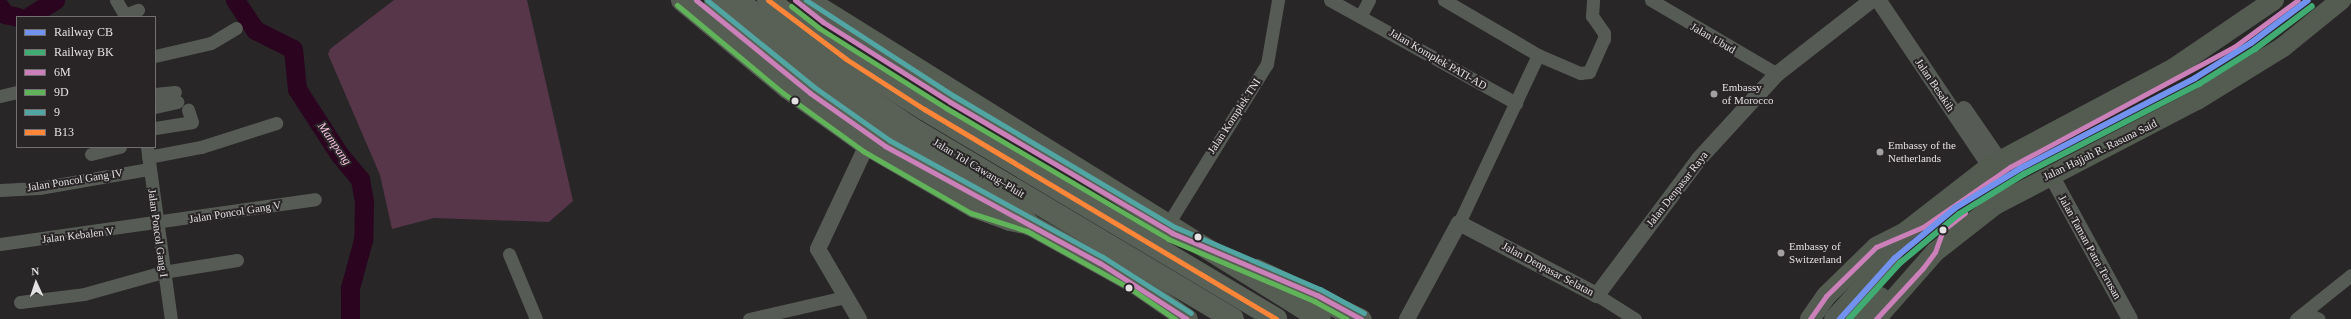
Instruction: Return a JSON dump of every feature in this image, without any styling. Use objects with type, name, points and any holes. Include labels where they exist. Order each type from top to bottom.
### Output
[{"type":"highway","points":[[681,0],[780,83],[867,145],[974,207],[1009,220],[1029,224]]},
{"type":"highway","points":[[715,0],[757,38],[883,131],[1006,202],[1029,224],[1181,314],[1198,319]]},
{"type":"highway","name":"Jalan Tol Cawang–Pluit","points":[[737,0],[835,76],[913,129],[1233,319]]},
{"type":"highway","name":"Jalan Tol Cawang–Pluit","points":[[768,0],[846,59],[924,109],[1276,319]]},
{"type":"highway","points":[[808,0],[1320,319]]},
{"type":"highway","points":[[1213,252],[1304,289],[1361,319]]},
{"type":"main road","points":[[1810,319],[1858,262],[1876,247],[1904,233],[1994,163],[2174,68],[2274,0]]},
{"type":"main road","name":"Jalan Hajjah R. Rasuna Said","points":[[1876,319],[1930,257],[1994,205],[2197,100],[2283,47],[2341,0]]},
{"type":"main road","points":[[1834,319],[1891,256],[1904,233]]},
{"type":"main road","points":[[1860,319],[1900,276],[1930,257]]},
{"type":"street","points":[[116,0],[125,16],[138,10]]},
{"type":"street","name":"Jalan Komplek TNI","points":[[1168,224],[1267,64],[1278,0]]},
{"type":"street","name":"Jalan Komplek PATI-AD","points":[[1330,0],[1361,15],[1516,104]]},
{"type":"street","points":[[1361,15],[1369,0]]},
{"type":"street","points":[[1444,0],[1538,55],[1580,74],[1589,72],[1604,39],[1604,33],[1592,16],[1593,0]]},
{"type":"street","name":"Jalan Ubud","points":[[1651,0],[1777,74]]},
{"type":"street","name":"Jalan Denpasar Raya","points":[[1765,91],[1777,74],[1875,1]]},
{"type":"street","name":"Jalan Denpasar Raya","points":[[1597,295],[1699,159],[1765,91],[1875,1]]},
{"type":"street","name":"Jalan Besakih","points":[[1875,1],[1941,84],[1994,163]]},
{"type":"street","points":[[156,56],[211,43],[236,28]]},
{"type":"street","points":[[1407,319],[1459,223],[1538,55]]},
{"type":"street","points":[[0,96],[16,92]]},
{"type":"street","points":[[156,94],[176,97],[156,107]]},
{"type":"street","points":[[156,128],[192,122],[188,110]]},
{"type":"street","name":"Jalan Poncol Gang IV","points":[[0,190],[39,188],[148,158],[201,147],[276,123]]},
{"type":"street","points":[[858,319],[818,249],[867,145]]},
{"type":"street","points":[[91,154],[116,148]]},
{"type":"street","name":"Jalan Poncol Gang I","points":[[148,158],[156,225],[171,319]]},
{"type":"street","name":"Jalan Taman Patra Terusan","points":[[2050,175],[2130,319]]},
{"type":"street","name":"Jalan Poncol Gang V","points":[[156,225],[315,199]]},
{"type":"street","name":"Jalan Denpasar Selatan","points":[[1459,223],[1597,295],[1635,319]]},
{"type":"street","name":"Jalan Kebalen V","points":[[5,244],[156,225]]},
{"type":"street","points":[[510,254],[536,319]]},
{"type":"street","points":[[20,302],[84,294],[163,272],[236,260]]},
{"type":"street","points":[[2301,316],[2351,275]]},
{"type":"street","points":[[749,319],[845,297]]},
{"type":"street","points":[[2301,316],[2319,319]]},
{"type":"shaded area","points":[[394,0],[527,0],[573,201],[549,222],[434,218],[392,229],[380,175],[328,54],[330,49]]},
{"type":"waterway","name":"Mampang","points":[[30,16],[55,0]]},
{"type":"waterway","name":"Mampang","points":[[235,0],[255,30],[293,49],[297,89],[339,154],[360,179],[364,201],[363,240],[350,288],[350,319]]},
{"type":"waterway","name":"Mampang","points":[[0,7],[5,14],[16,17]]},
{"type":"rail line","name":"CB","points":[[1840,319],[1895,258],[1955,208],[2021,168],[2195,78],[2251,43],[2308,0]]},
{"type":"rail line","name":"BK","points":[[1849,319],[1900,263],[1959,214],[2024,174],[2199,84],[2255,49],[2312,6]]},
{"type":"transit line","name":"6M","points":[[696,0],[810,93],[885,146],[1100,263],[1187,319]]},
{"type":"transit line","name":"9","points":[[707,0],[814,87],[889,140],[1103,257],[1191,313]]},
{"type":"transit line","name":"B13","points":[[768,0],[846,59],[924,109],[1276,319]]},
{"type":"transit line","name":"6M","points":[[795,0],[823,22],[950,102],[1172,233],[1317,295],[1361,319]]},
{"type":"transit line","name":"9","points":[[806,0],[954,96],[1175,227],[1320,289],[1364,313]]},
{"type":"transit line","name":"6M","points":[[1810,319],[1826,296],[1876,247],[1923,227],[2010,167],[2234,47],[2298,0]]},
{"type":"transit line","name":"9D","points":[[677,5],[783,93],[863,151],[971,213],[1027,231],[1131,289],[1175,319]]},
{"type":"transit line","name":"9D","points":[[791,6],[819,28],[946,108],[1168,239],[1314,301],[1346,319]]},
{"type":"transit line","name":"6M","points":[[1876,319],[1923,268],[1935,252],[1943,230],[1965,213]]},
{"type":"place","name":"Embassy of Morocco","points":[[1714,94]]},
{"type":"place","name":"Embassy of the Netherlands","points":[[1880,152]]},
{"type":"place","name":"Embassy of Switzerland","points":[[1781,253]]}]
